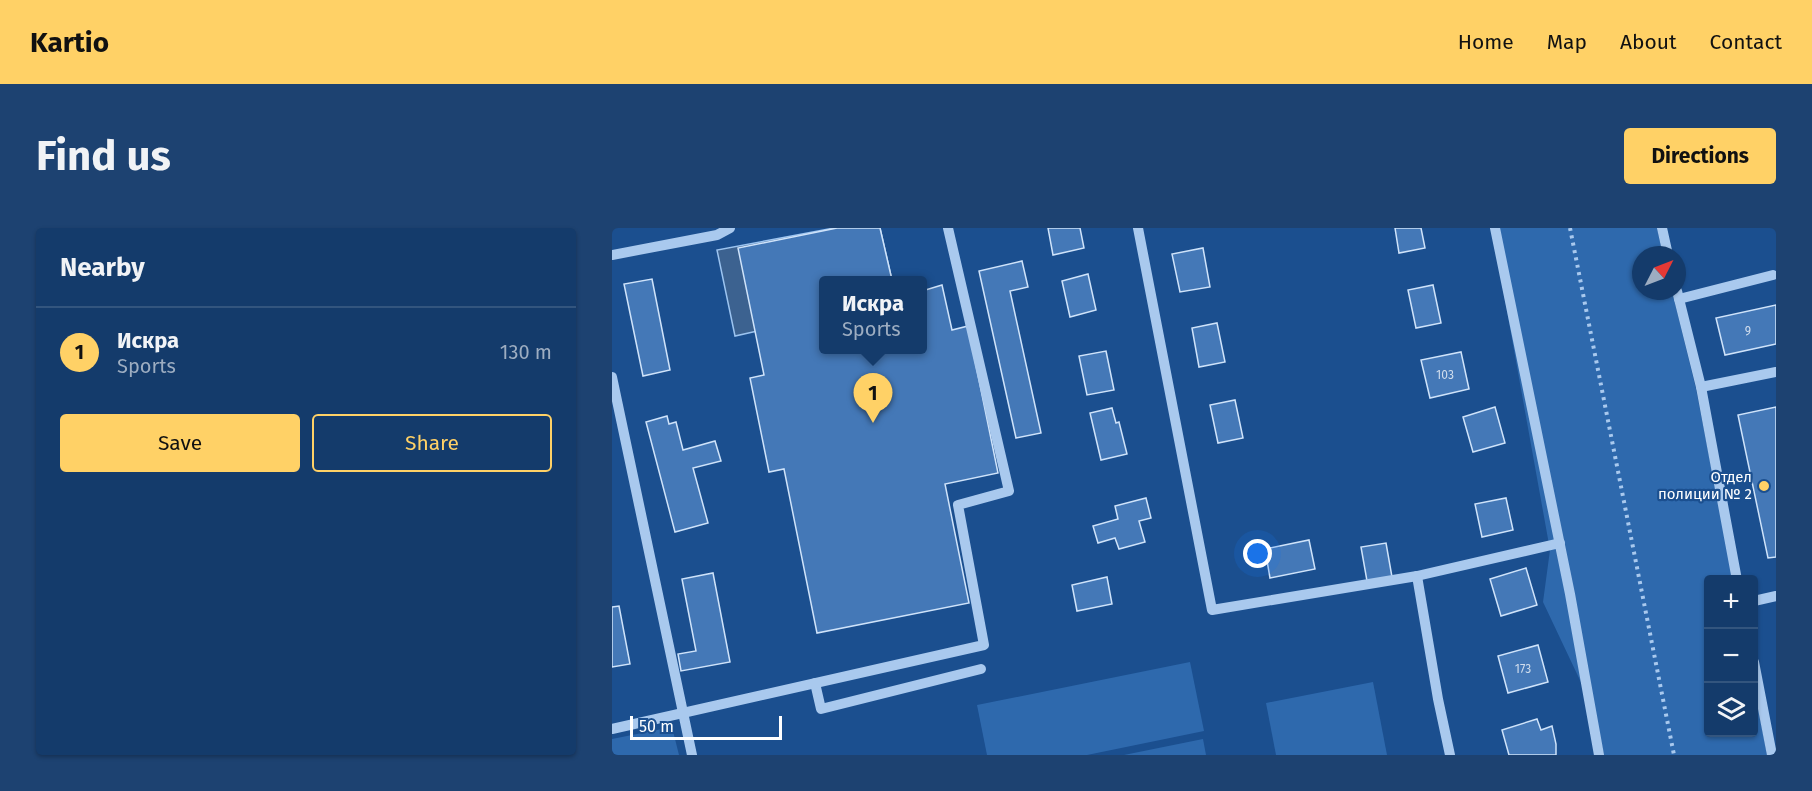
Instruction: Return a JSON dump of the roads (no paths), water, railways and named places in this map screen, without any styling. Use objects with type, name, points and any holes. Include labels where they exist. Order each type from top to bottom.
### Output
[{"type":"street","points":[[612,255],[717,235],[730,228]]},
{"type":"street","points":[[612,729],[984,645],[958,505],[1009,491],[948,228]]},
{"type":"street","points":[[1138,228],[1212,610],[1417,576],[1560,543]]},
{"type":"street","points":[[1496,228],[1560,543],[1599,755]]},
{"type":"street","points":[[1662,228],[1666,246]]},
{"type":"street","points":[[1686,293],[1773,275]]},
{"type":"street","points":[[1679,300],[1701,387],[1736,575]]},
{"type":"street","points":[[1701,387],[1776,372]]},
{"type":"street","points":[[612,376],[692,755]]},
{"type":"street","points":[[1417,576],[1450,755]]},
{"type":"street","points":[[1758,600],[1776,596]]},
{"type":"street","points":[[815,683],[821,709],[981,669]]},
{"type":"street","points":[[1758,683],[1772,755]]},
{"type":"place","name":"Искра","points":[[873,423]]},
{"type":"place","name":"Отдел полиции № 2","points":[[1764,486]]}]
